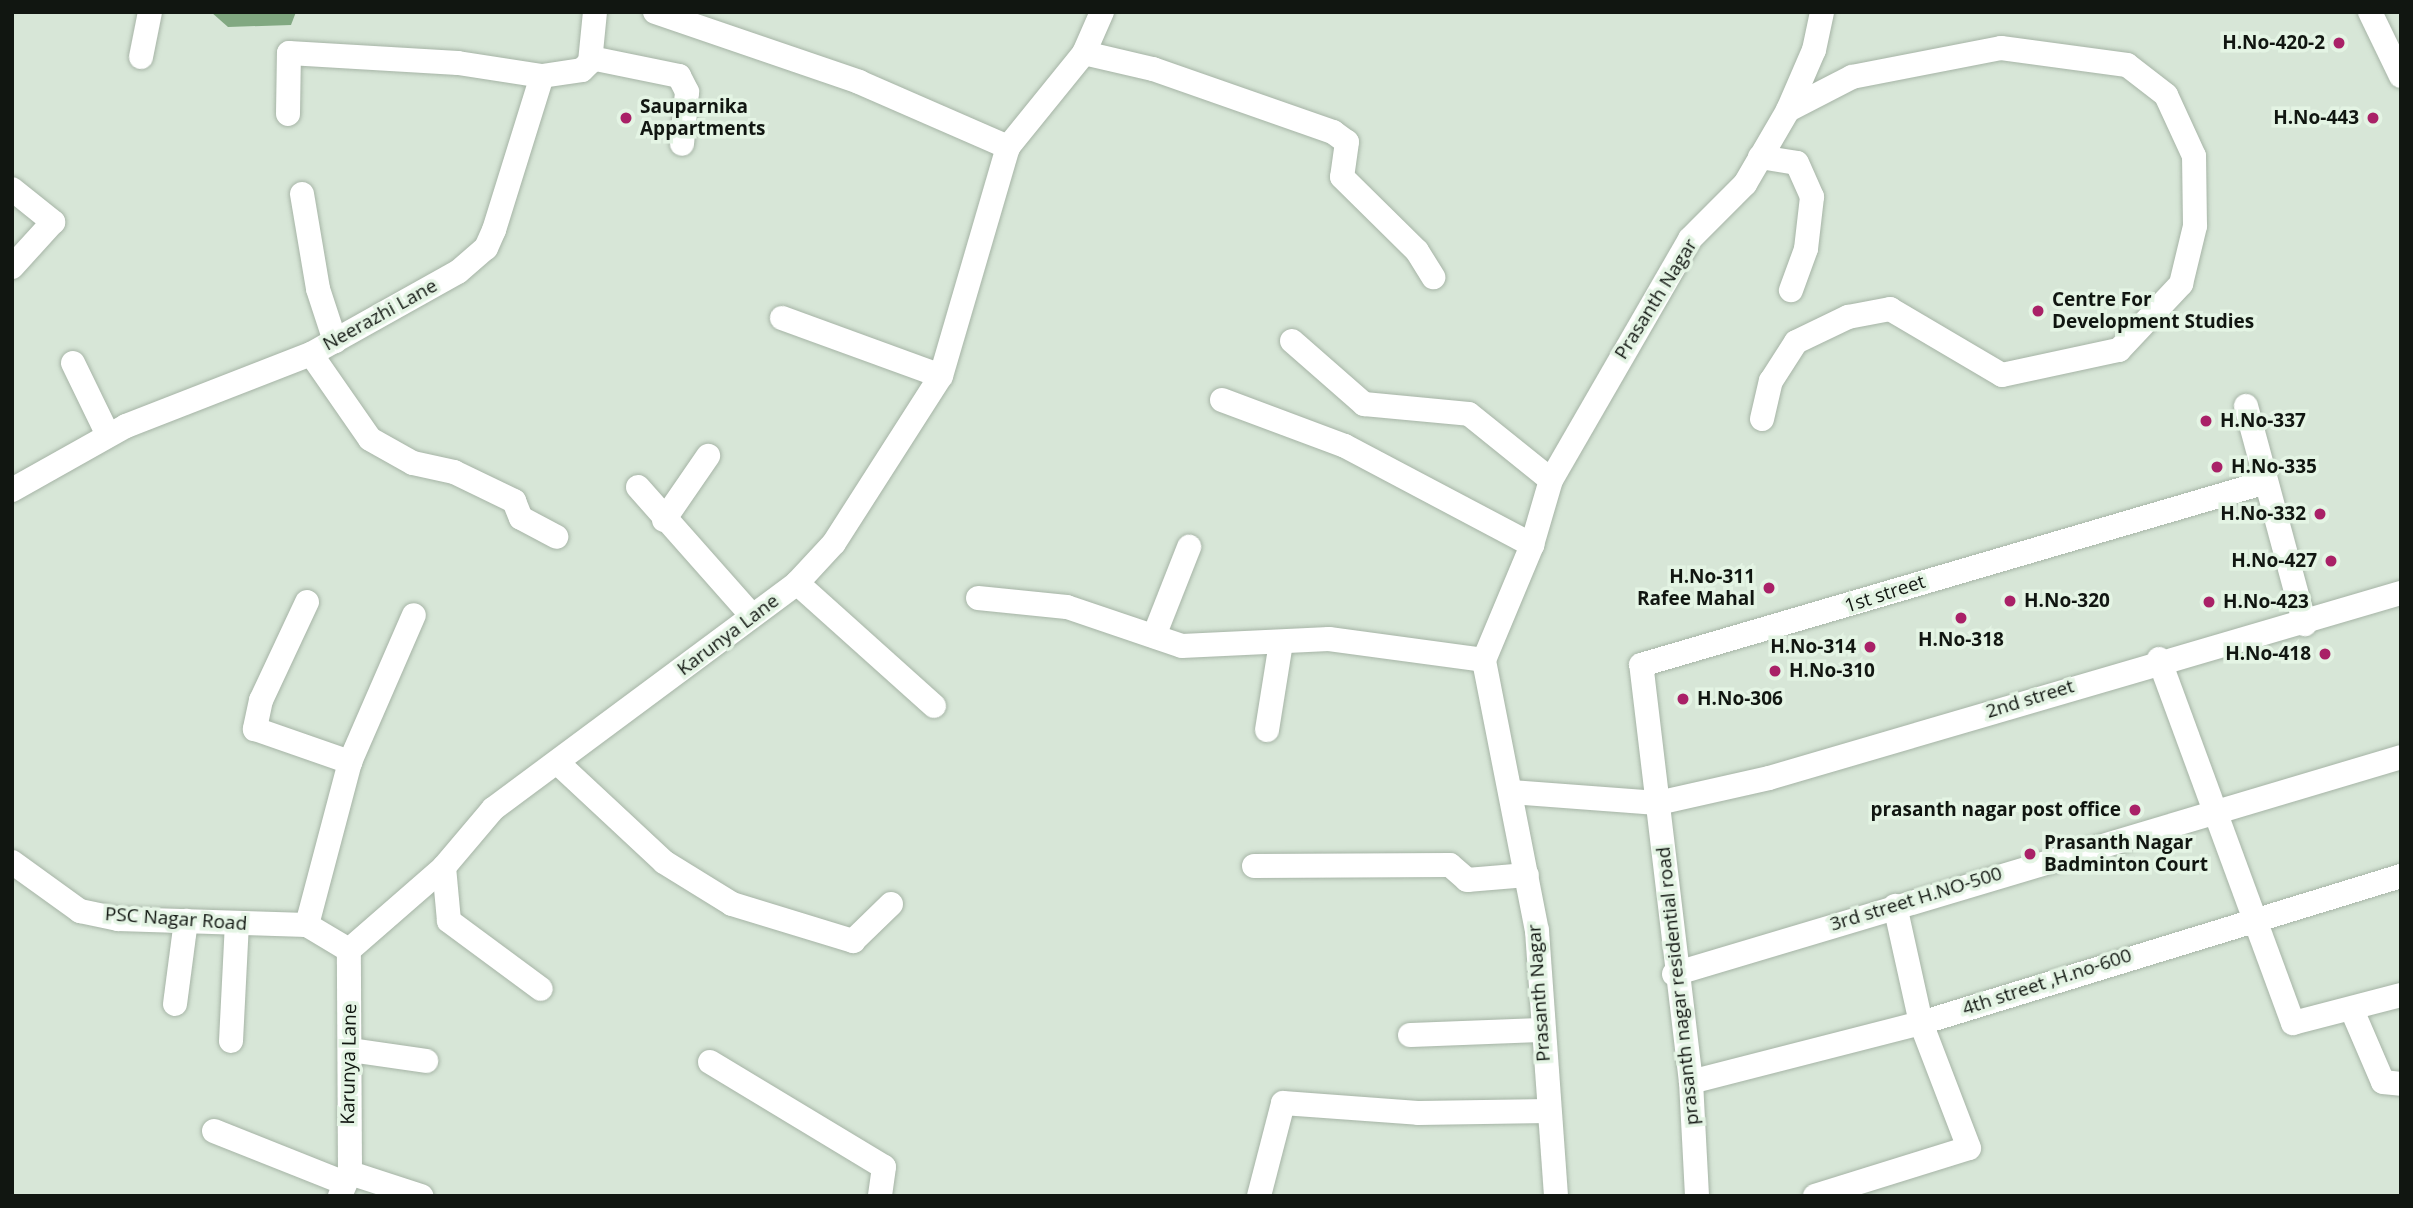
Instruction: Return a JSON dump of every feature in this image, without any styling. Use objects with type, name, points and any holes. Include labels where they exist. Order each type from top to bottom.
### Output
[{"type":"street","points":[[141,57],[150,12]]},
{"type":"street","points":[[288,114],[289,53],[458,63],[542,75],[582,70],[591,58],[595,12]]},
{"type":"street","points":[[655,12],[859,82],[1008,146]]},
{"type":"street","name":"Karunya Lane","points":[[345,1184],[351,1050],[349,950],[444,867],[493,809],[559,765],[797,583],[834,542],[941,376],[1008,146],[1084,53],[1102,12]]},
{"type":"street","name":"Prasanth Nagar","points":[[1556,1196],[1541,1030],[1537,931],[1484,660],[1532,545],[1550,480],[1690,239],[1745,184],[1788,110],[1814,50],[1822,12]]},
{"type":"street","points":[[2370,12],[2401,76]]},
{"type":"street","points":[[1762,419],[1771,381],[1796,342],[1847,317],[1890,310],[2002,375],[2119,350],[2181,284],[2195,226],[2194,156],[2166,95],[2127,65],[2001,48],[1852,77],[1788,110]]},
{"type":"street","points":[[1084,53],[1153,69],[1333,132],[1346,142],[1342,177],[1418,251],[1433,277]]},
{"type":"street","points":[[591,58],[679,76],[687,92],[682,144]]},
{"type":"street","name":"Neerazhi Lane","points":[[12,491],[108,435],[311,354],[458,272],[486,248],[542,75]]},
{"type":"street","points":[[1760,157],[1797,163],[1812,197],[1806,249],[1791,290]]},
{"type":"street","points":[[12,189],[52,222],[12,267]]},
{"type":"street","points":[[302,194],[318,289],[335,341]]},
{"type":"street","points":[[782,318],[941,376]]},
{"type":"street","points":[[1292,341],[1364,404],[1469,414],[1550,480]]},
{"type":"street","points":[[311,354],[370,439],[413,463],[454,472],[514,501],[521,518],[556,537]]},
{"type":"street","points":[[73,363],[108,435]]},
{"type":"street","points":[[1222,400],[1345,446],[1532,545]]},
{"type":"street","points":[[2246,406],[2263,483],[2305,624]]},
{"type":"street","points":[[664,520],[708,456]]},
{"type":"street","name":"1st street","points":[[1658,803],[1640,665],[2263,483]]},
{"type":"street","points":[[638,487],[664,520],[752,616]]},
{"type":"street","points":[[1154,636],[1189,547]]},
{"type":"street","points":[[797,583],[934,706]]},
{"type":"street","name":"2nd street","points":[[1511,792],[1610,804],[1658,803],[1784,774],[2159,659],[2305,624],[2401,593]]},
{"type":"street","points":[[978,598],[1067,607],[1182,646],[1375,642],[1484,660]]},
{"type":"street","points":[[307,602],[261,700],[255,729],[350,762]]},
{"type":"street","points":[[307,925],[350,762],[414,615]]},
{"type":"street","points":[[1267,730],[1281,643]]},
{"type":"street","points":[[2159,659],[2219,813],[2293,1023],[2352,1010],[2401,995]]},
{"type":"street","name":"3rd street H.NO-500","points":[[1674,974],[2401,757]]},
{"type":"street","points":[[559,765],[664,862],[732,904],[853,941],[891,904]]},
{"type":"street","name":"prasanth nagar residential road","points":[[1658,803],[1674,974],[1691,1082],[1697,1196]]},
{"type":"street","name":"PSC Nagar Road","points":[[12,862],[80,911],[186,921],[307,925],[349,950]]},
{"type":"street","points":[[1254,866],[1450,865],[1467,880],[1527,876]]},
{"type":"street","points":[[444,867],[449,921],[541,989]]},
{"type":"street","name":"4th street ,H.no-600","points":[[1691,1082],[1921,1023],[2401,876]]},
{"type":"street","points":[[1815,1196],[1969,1148],[1921,1023],[1895,906]]},
{"type":"street","points":[[175,1004],[186,921]]},
{"type":"street","points":[[231,1041],[237,924]]},
{"type":"street","points":[[2352,1010],[2384,1082],[2401,1084]]},
{"type":"street","points":[[1410,1035],[1541,1030]]},
{"type":"street","points":[[351,1050],[426,1061]]},
{"type":"street","points":[[710,1062],[884,1167],[880,1196]]},
{"type":"street","points":[[1259,1196],[1283,1103],[1418,1113],[1549,1111]]},
{"type":"street","points":[[214,1131],[345,1184],[421,1196]]},
{"type":"green space","points":[[211,12],[296,12],[291,25],[228,27]]},
{"type":"place","name":"H.No-420-2","points":[[2339,43]]},
{"type":"place","name":"Sauparnika Appartments","points":[[626,118]]},
{"type":"place","name":"H.No-443","points":[[2373,118]]},
{"type":"place","name":"Centre For Development Studies","points":[[2038,311]]},
{"type":"place","name":"H.No-337","points":[[2206,421]]},
{"type":"place","name":"H.No-335","points":[[2217,467]]},
{"type":"place","name":"H.No-332","points":[[2320,514]]},
{"type":"place","name":"H.No-427","points":[[2331,561]]},
{"type":"place","name":"H.No-311 Rafee Mahal","points":[[1769,588]]},
{"type":"place","name":"H.No-320","points":[[2010,601]]},
{"type":"place","name":"H.No-423","points":[[2209,602]]},
{"type":"place","name":"H.No-318","points":[[1961,618]]},
{"type":"place","name":"H.No-314","points":[[1870,647]]},
{"type":"place","name":"H.No-418","points":[[2325,654]]},
{"type":"place","name":"H.No-310","points":[[1775,671]]},
{"type":"place","name":"H.No-306","points":[[1683,699]]},
{"type":"place","name":"prasanth nagar post office","points":[[2135,810]]},
{"type":"place","name":"Prasanth Nagar Badminton Court","points":[[2030,854]]}]
